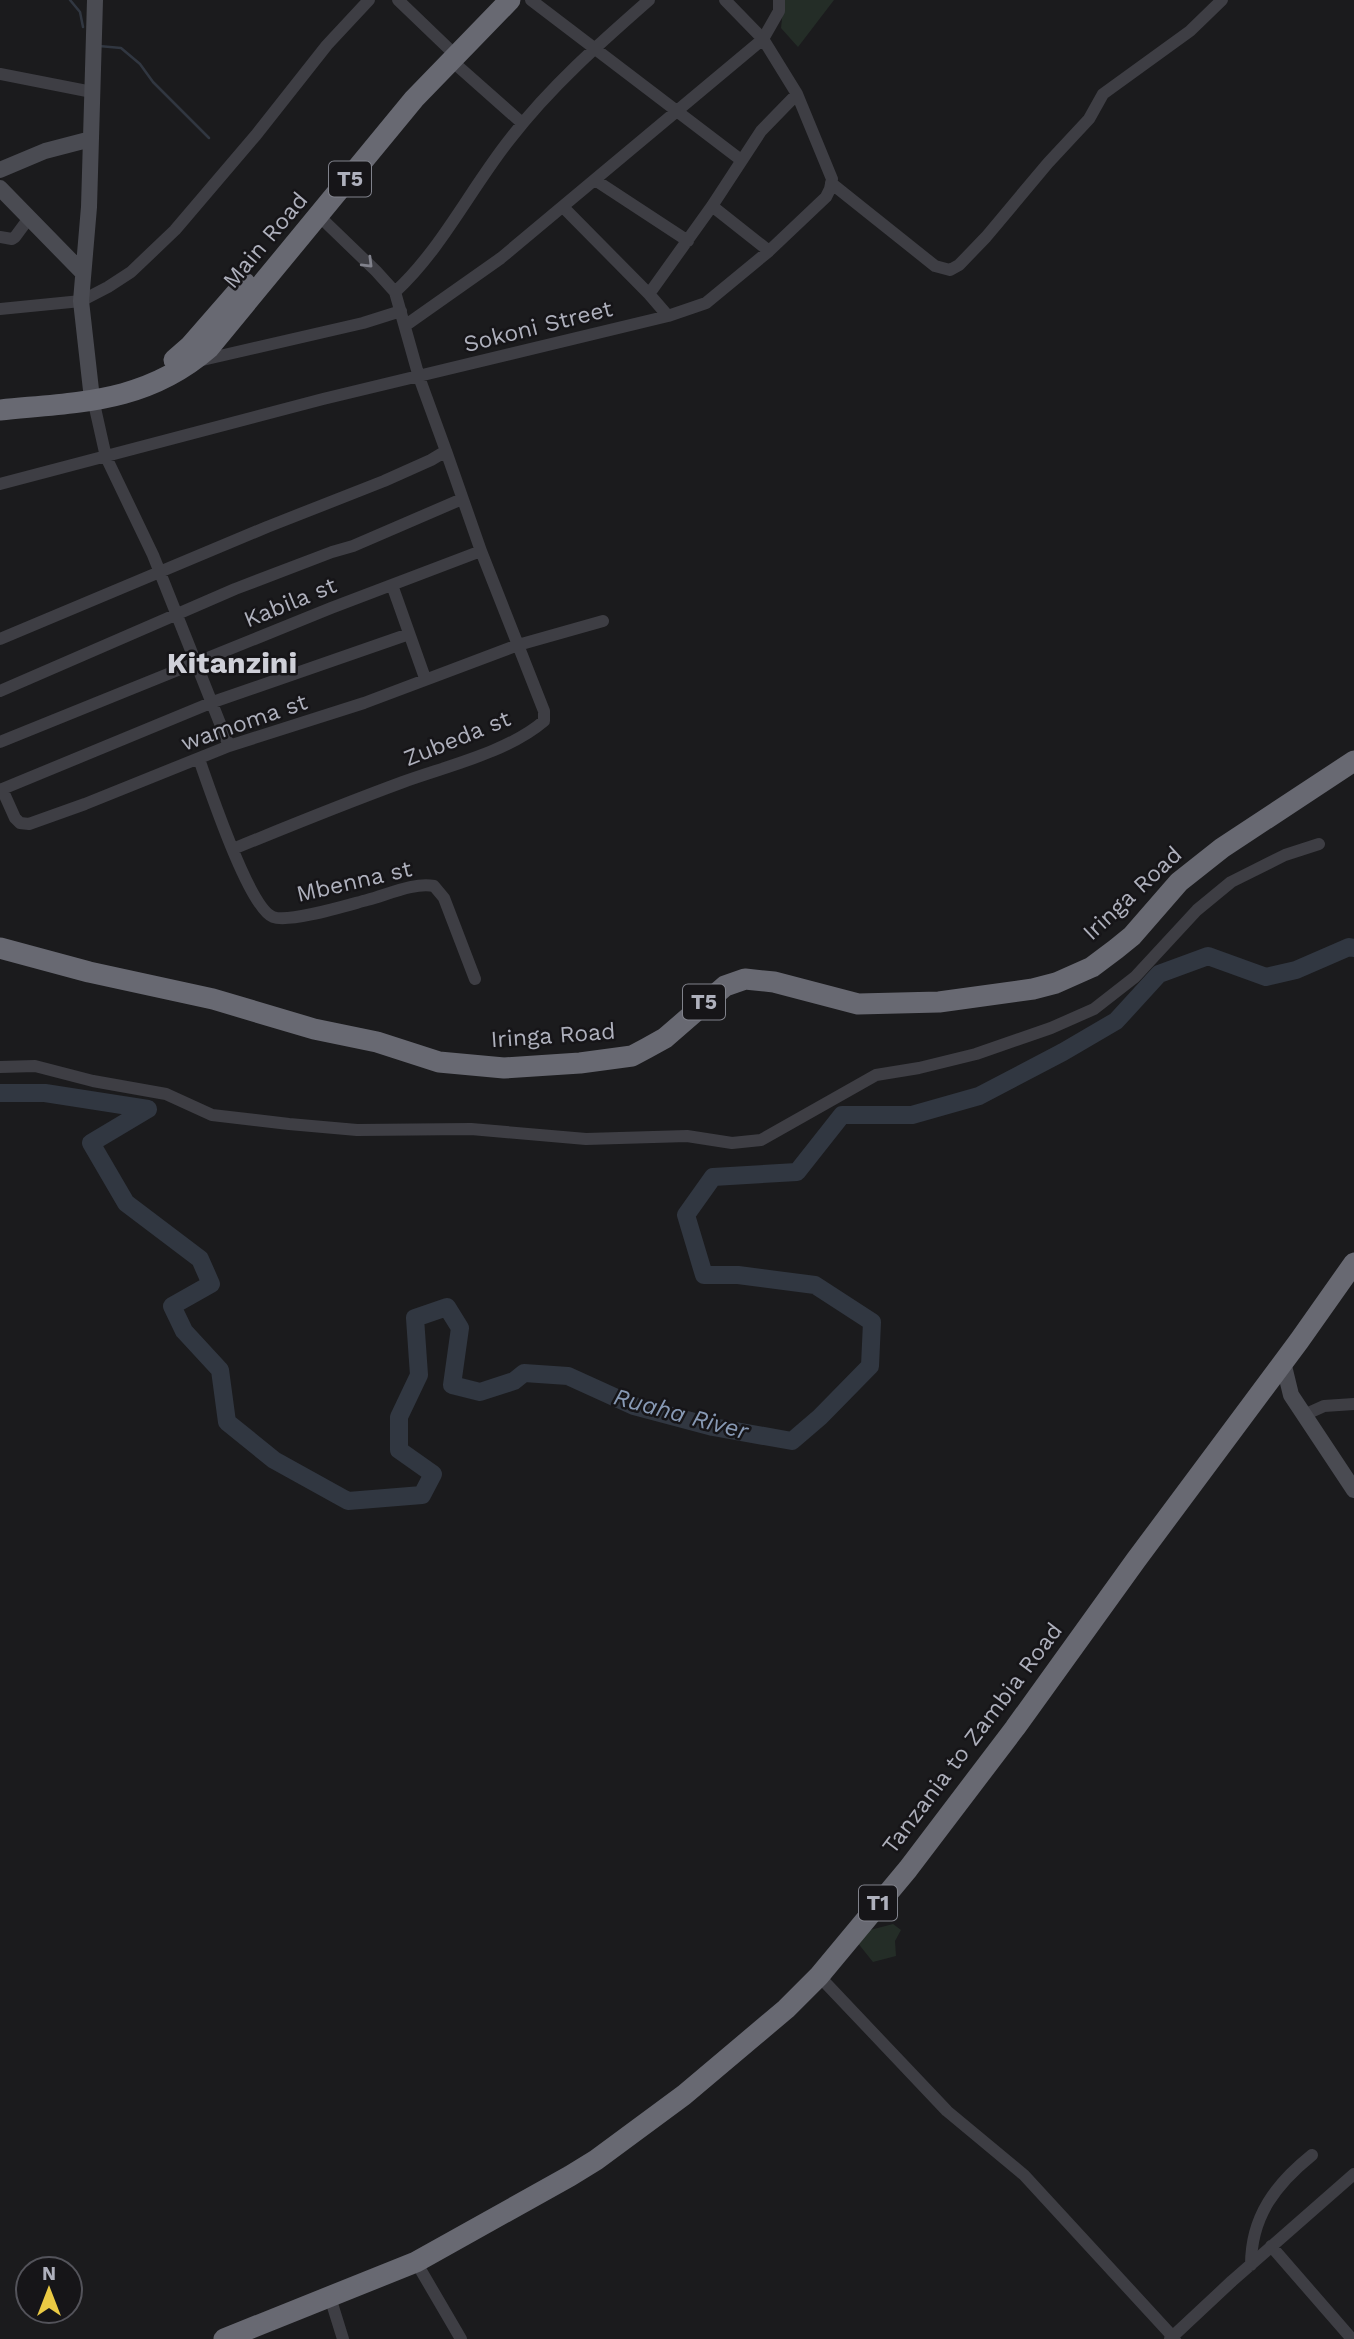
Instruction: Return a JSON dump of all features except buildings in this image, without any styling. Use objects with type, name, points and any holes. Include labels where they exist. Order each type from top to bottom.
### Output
[{"type":"highway","name":"T5","points":[[0,410],[92,395],[190,356],[402,96],[450,54],[494,0]]},
{"type":"highway","name":"Main Road","points":[[190,356],[209,348],[450,54],[510,0]]},
{"type":"highway","name":"T5","points":[[0,400],[92,395]]},
{"type":"highway","name":"Iringa Road","points":[[0,948],[89,972],[213,999],[314,1029],[377,1042],[439,1062],[504,1068],[632,1056],[665,1038],[725,986],[745,979],[774,982],[858,1004],[939,1002],[1033,989],[1056,982],[1091,967],[1116,949],[1132,936],[1179,882],[1222,848],[1354,761]]},
{"type":"highway","name":"Tanzania to Zambia Road","points":[[224,2339],[416,2262],[532,2199],[596,2160],[737,2052],[819,1976],[908,1869],[1007,1739],[1354,1263]]},
{"type":"street","points":[[95,0],[87,241],[81,301],[92,395],[106,457],[159,572],[229,746]]},
{"type":"street","points":[[0,309],[81,301],[122,279],[175,230],[256,135],[327,45],[369,0]]},
{"type":"street","points":[[398,0],[522,123]]},
{"type":"street","points":[[531,0],[741,160]]},
{"type":"street","points":[[319,216],[395,292],[419,267],[522,123],[593,48],[649,0]]},
{"type":"street","points":[[725,0],[763,39],[797,94],[832,179],[831,183],[934,266],[950,270],[959,265],[986,237],[1089,119],[1103,94],[1190,31],[1222,0]]},
{"type":"street","points":[[406,325],[482,272],[563,208],[763,39],[779,10],[779,0]]},
{"type":"street","points":[[0,74],[92,92]]},
{"type":"street","points":[[649,294],[688,241],[761,131],[797,94]]},
{"type":"street","points":[[0,170],[45,151],[91,139]]},
{"type":"street","points":[[595,180],[688,241]]},
{"type":"street","name":"Sokoni Street","points":[[0,484],[323,399],[668,316],[706,303],[769,251],[826,197],[831,183]]},
{"type":"street","points":[[0,188],[82,272]]},
{"type":"street","points":[[712,206],[769,251]]},
{"type":"street","points":[[563,208],[668,316]]},
{"type":"street","points":[[0,236],[12,239],[29,218]]},
{"type":"street","name":"Zubeda st","points":[[233,849],[486,752],[538,726],[544,720],[544,710],[481,551],[419,377],[395,292]]},
{"type":"street","points":[[190,356],[352,326],[401,311]]},
{"type":"street","points":[[0,639],[384,481],[446,451]]},
{"type":"street","points":[[0,691],[234,589],[353,546],[462,499]]},
{"type":"street","name":"Kabila st","points":[[0,742],[195,662],[481,551]]},
{"type":"street","points":[[392,585],[425,678]]},
{"type":"street","name":"wamoma st","points":[[1,790],[15,818],[20,823],[29,824],[229,746],[364,703],[518,645],[603,621]]},
{"type":"street","points":[[1,790],[212,702],[409,634]]},
{"type":"street","name":"Mbenna st","points":[[199,759],[233,849],[266,913],[279,918],[335,909],[408,888],[434,886],[444,898],[475,979]]},
{"type":"street","points":[[0,1067],[35,1066],[93,1081],[166,1094],[212,1115],[300,1125],[357,1130],[471,1129],[586,1139],[687,1136],[732,1143],[761,1140],[876,1075],[976,1054],[1051,1028],[1094,1009],[1135,977],[1188,919],[1231,882],[1285,855],[1318,844]]},
{"type":"street","points":[[1283,1362],[1291,1395],[1354,1489]]},
{"type":"street","points":[[1304,1415],[1324,1406],[1354,1404]]},
{"type":"street","points":[[819,1976],[947,2110],[1024,2175],[1173,2338],[1271,2246],[1354,2176]]},
{"type":"street","points":[[1251,2265],[1254,2240],[1270,2196],[1283,2180],[1312,2155]]},
{"type":"street","points":[[1271,2246],[1352,2339]]},
{"type":"street","points":[[416,2262],[461,2339]]},
{"type":"street","points":[[330,2297],[343,2339]]},
{"type":"shaded area","points":[[784,0],[834,0],[798,47],[781,28]]},
{"type":"shaded area","points":[[893,1924],[901,1930],[895,1941],[896,1956],[873,1962],[857,1942],[870,1930]]},
{"type":"waterway","points":[[70,0],[80,12],[83,27]]},
{"type":"waterway","points":[[99,46],[121,48],[140,64],[153,82],[209,138]]},
{"type":"waterway","name":"Ruaha River","points":[[0,1093],[45,1093],[148,1109],[91,1143],[126,1203],[200,1259],[211,1284],[172,1306],[184,1331],[220,1370],[227,1422],[274,1460],[348,1501],[422,1495],[433,1474],[399,1450],[399,1417],[419,1375],[415,1318],[447,1307],[460,1328],[452,1385],[480,1392],[514,1381],[524,1373],[568,1376],[634,1406],[713,1427],[792,1441],[820,1417],[870,1366],[872,1322],[815,1285],[738,1275],[704,1275],[686,1215],[713,1177],[797,1172],[842,1115],[912,1115],[979,1096],[1116,1021],[1159,974],[1208,956],[1266,977],[1296,970],[1349,947],[1354,948]]},
{"type":"district","name":"Kitanzini","points":[[232,663]]}]
